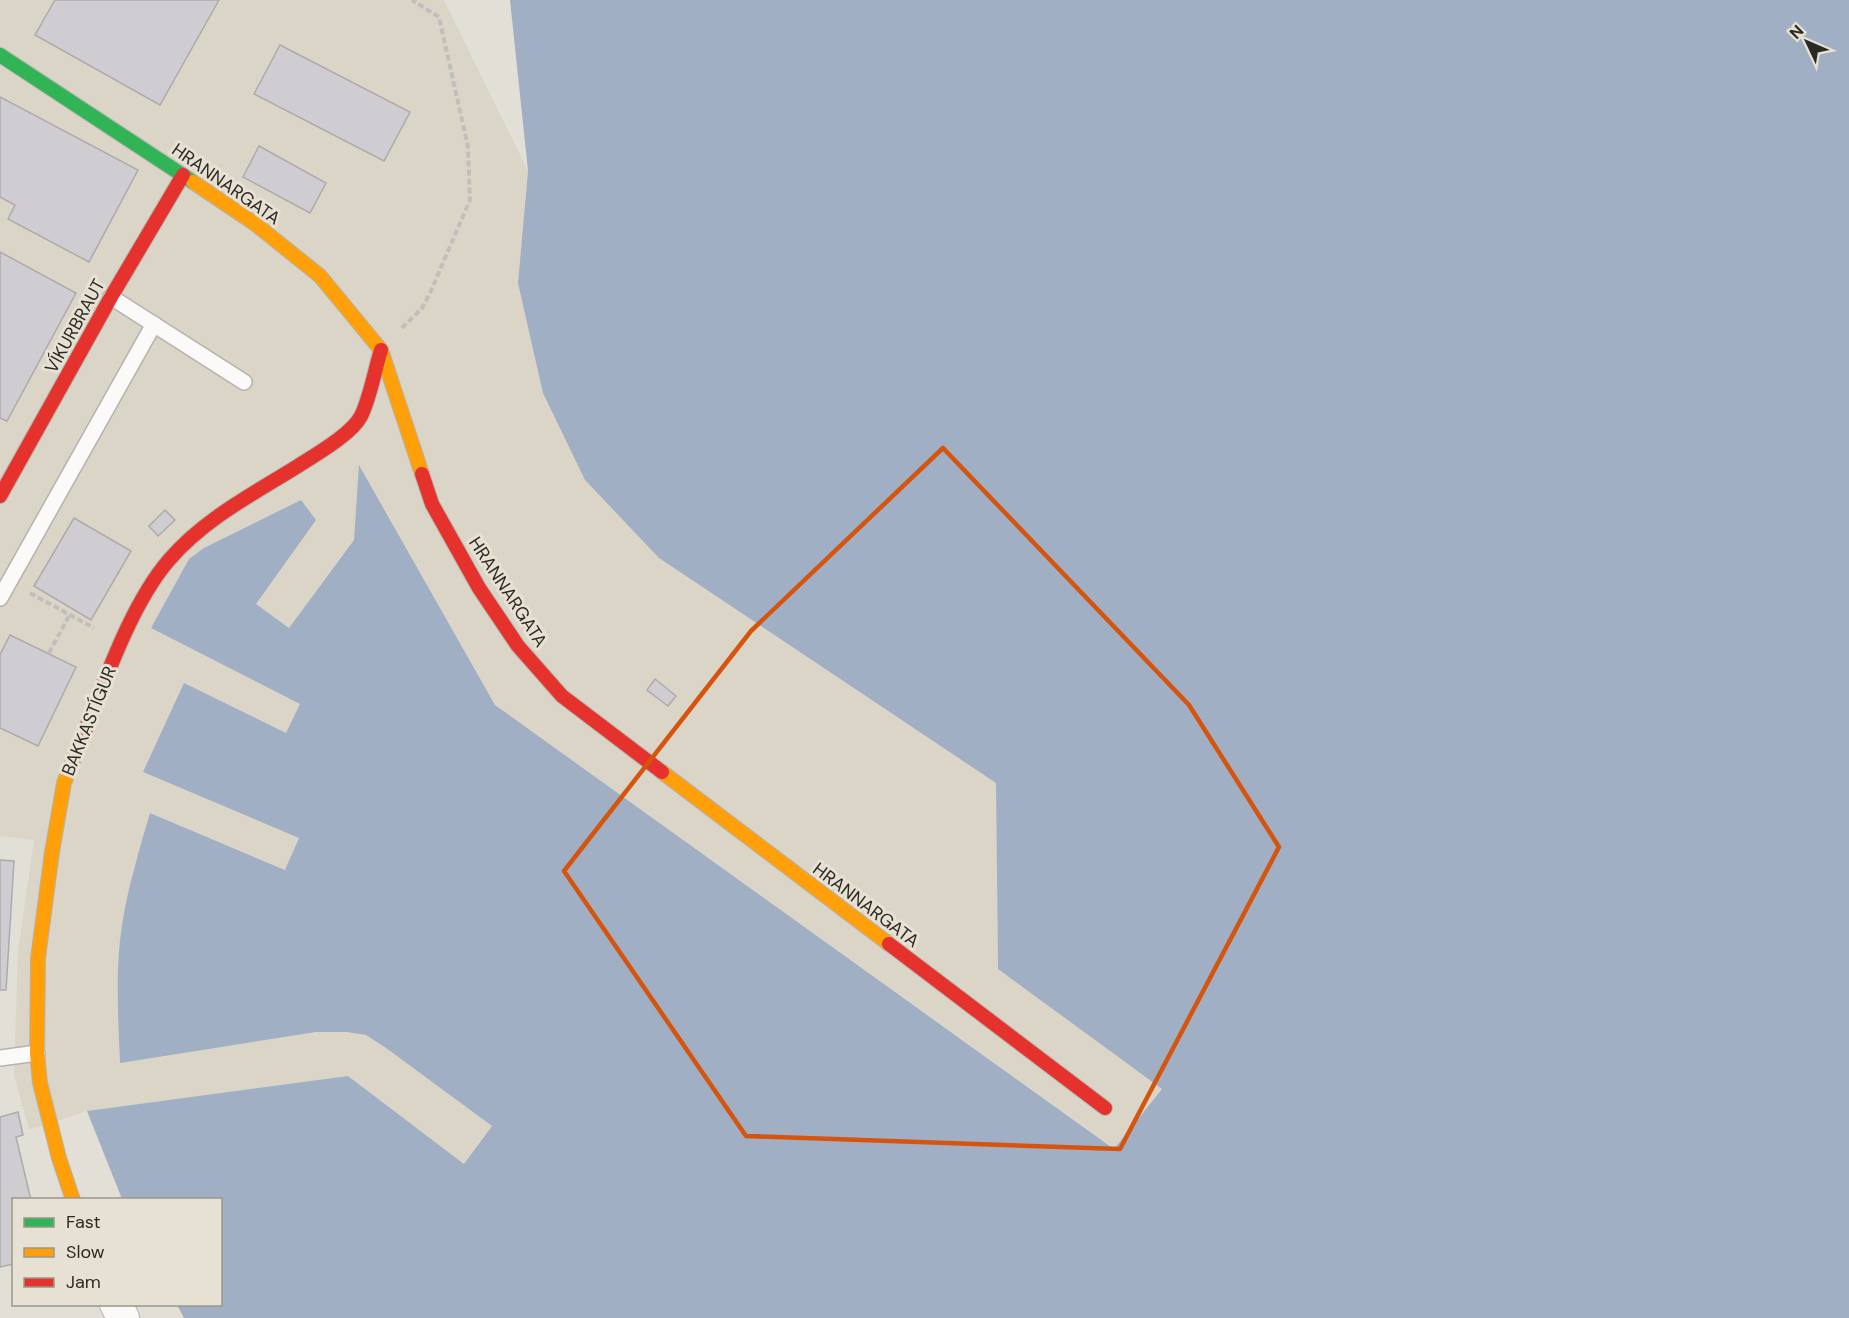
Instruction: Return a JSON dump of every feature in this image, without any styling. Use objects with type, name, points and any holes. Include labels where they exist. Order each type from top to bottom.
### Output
[{"type":"street","name":"HRANNARGATA","points":[[0,55],[254,223],[320,276],[381,350],[432,504],[479,588],[518,646],[561,696],[1105,1108]]},
{"type":"street","name":"VÍKURBRAUT","points":[[0,496],[111,297],[183,175]]},
{"type":"street","name":"BAKKASTÍGUR","points":[[73,1198],[56,1147],[40,1083],[37,1053],[38,958],[64,783],[122,642],[147,593],[168,561],[191,537],[215,518],[336,442],[361,417],[381,350]]},
{"type":"lane","points":[[111,297],[244,382]]},
{"type":"lane","points":[[0,598],[154,324]]},
{"type":"lane","points":[[0,1058],[37,1053]]},
{"type":"path","points":[[381,350],[422,308],[470,200],[468,147],[439,17],[412,0]]},
{"type":"path","points":[[30,593],[69,616],[122,642]]},
{"type":"path","points":[[49,654],[69,616]]},
{"type":"highlighted area","points":[[943,448],[1189,705],[1279,847],[1120,1149],[746,1136],[564,871],[751,631]]},
{"type":"shaded area","points":[[0,0],[444,0],[528,171],[518,283],[659,558],[996,783],[998,969],[1162,1089],[1115,1149],[495,705],[360,466],[354,540],[289,628],[256,604],[316,520],[152,628],[301,704],[286,733],[143,772],[299,838],[286,870],[150,813],[132,874],[122,926],[117,997],[120,1062],[316,1032],[347,1032],[366,1035],[492,1126],[464,1164],[348,1076],[87,1111],[29,1130],[14,1075],[18,951],[34,840],[0,836]]},
{"type":"water","points":[[510,0],[1849,0],[1849,1318],[184,1318],[178,1306],[222,1306],[222,1198],[122,1198],[87,1111],[348,1076],[464,1164],[492,1126],[366,1035],[347,1032],[316,1032],[120,1063],[118,959],[120,942],[124,911],[150,813],[285,870],[299,838],[143,772],[184,683],[286,733],[300,704],[151,628],[189,559],[204,548],[301,500],[316,520],[256,604],[289,628],[354,540],[359,465],[495,705],[1114,1149],[1162,1089],[998,969],[996,783],[659,558],[585,480],[543,393],[518,283],[528,171]]},
{"type":"building","points":[[55,0],[219,0],[160,105],[35,35]]},
{"type":"building","points":[[280,45],[410,112],[384,161],[254,94]]},
{"type":"building","points":[[0,97],[138,170],[89,262],[8,219],[15,205],[0,197]]},
{"type":"building","points":[[259,146],[326,183],[310,213],[243,177]]},
{"type":"building","points":[[0,252],[76,293],[7,421],[0,418]]},
{"type":"building","points":[[165,510],[175,520],[158,536],[149,526]]},
{"type":"building","points":[[74,518],[131,551],[91,620],[34,586]]},
{"type":"building","points":[[10,635],[76,667],[38,746],[0,728],[0,655]]},
{"type":"building","points":[[655,679],[676,696],[668,706],[647,690]]},
{"type":"building","points":[[0,860],[14,861],[6,990],[0,990]]},
{"type":"building","points":[[18,1112],[23,1135],[16,1137],[31,1198],[12,1198],[12,1264],[0,1267],[0,1117]]},
{"type":"traffic: fast","points":[[0,55],[193,182]]},
{"type":"traffic: slow","points":[[193,182],[254,223],[320,276],[381,350],[422,474]]},
{"type":"traffic: slow","points":[[72,1198],[59,1158],[40,1083],[37,1053],[38,958],[64,783],[78,748]]},
{"type":"traffic: slow","points":[[662,772],[889,944]]},
{"type":"traffic: jam","points":[[0,496],[111,297],[183,175]]},
{"type":"traffic: jam","points":[[78,748],[129,624],[141,601],[169,560],[213,520],[323,450],[350,430],[364,409],[381,350]]},
{"type":"traffic: jam","points":[[422,474],[432,504],[479,588],[518,646],[562,696],[662,772]]},
{"type":"traffic: jam","points":[[889,944],[1105,1108]]}]
